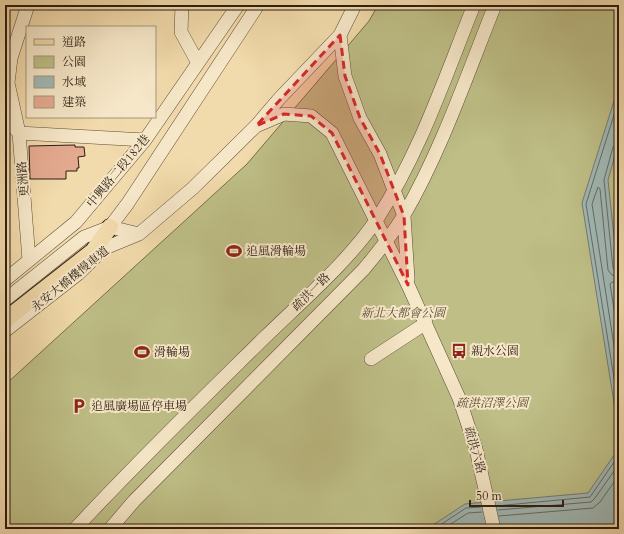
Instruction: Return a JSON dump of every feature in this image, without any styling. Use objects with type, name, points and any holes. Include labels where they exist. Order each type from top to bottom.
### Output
[{"type":"main road","points":[[5,320],[93,251],[110,227]]},
{"type":"street","name":"更洲路","points":[[28,5],[8,57],[8,83],[19,133],[29,260]]},
{"type":"street","points":[[182,5],[182,32],[198,63]]},
{"type":"street","name":"中興路二段182巷","points":[[5,280],[76,222],[145,140],[238,5]]},
{"type":"street","points":[[5,300],[84,237],[110,227],[128,203],[258,5]]},
{"type":"street","name":"永安大橋機慢車道","points":[[5,331],[78,274],[105,248],[139,234],[193,188],[256,126],[279,99],[340,35],[355,5]]},
{"type":"street","name":"疏洪一路","points":[[75,529],[166,434],[350,254],[376,220],[394,190],[417,146],[474,5]]},
{"type":"street","name":"疏洪一路","points":[[110,529],[134,501],[364,269],[386,241],[404,216],[435,155],[495,5]]},
{"type":"street","points":[[340,35],[345,76],[360,118],[380,154],[404,216]]},
{"type":"street","name":"疏洪六路","points":[[256,126],[284,114],[311,116],[332,133],[408,285],[459,398],[476,449],[487,492],[494,529]]},
{"type":"street","points":[[5,118],[19,133],[145,140]]},
{"type":"street","name":"疏洪六路","points":[[404,216],[408,285]]},
{"type":"street","points":[[110,227],[139,234]]},
{"type":"street","points":[[371,359],[426,323]]},
{"type":"highlighted area","points":[[340,35],[345,76],[360,118],[380,154],[404,216],[408,285],[332,133],[311,116],[284,114],[256,126]]},
{"type":"green space","name":"新北大都會公園","points":[[378,5],[619,5],[619,529],[5,529],[5,385],[247,164],[369,21]]},
{"type":"water","points":[[619,85],[619,141],[608,180],[619,284],[619,434],[582,203]]},
{"type":"water","points":[[619,448],[619,529],[427,529],[465,504],[588,493]]},
{"type":"building","points":[[75,145],[75,147],[84,147],[85,156],[78,157],[79,168],[77,168],[77,171],[66,171],[66,179],[30,179],[29,146]]},
{"type":"place","name":"追風滑輪場","points":[[234,251]]},
{"type":"place","name":"親水公園","points":[[459,351]]},
{"type":"place","name":"滑輪場","points":[[142,352]]},
{"type":"place","name":"追風廣場區停車場","points":[[79,406]]},
{"type":"park label","name":"疏洪沼澤公園","points":[[492,403]]}]
